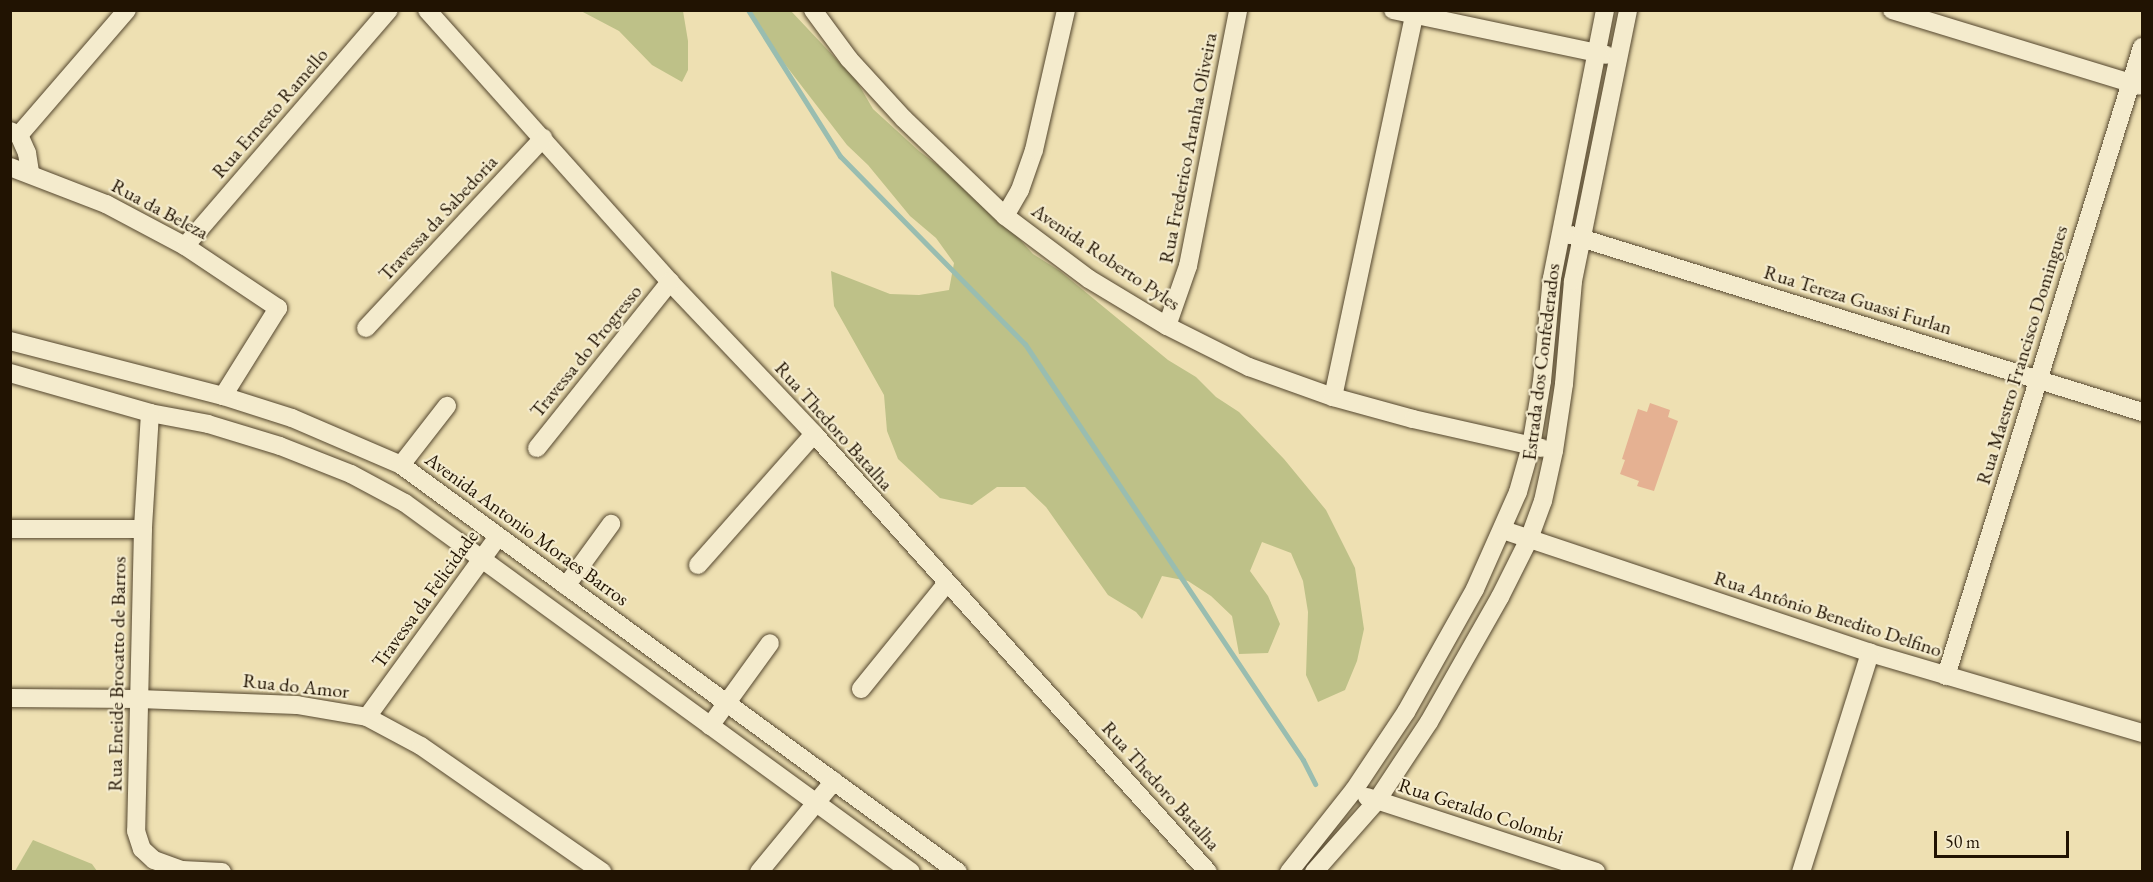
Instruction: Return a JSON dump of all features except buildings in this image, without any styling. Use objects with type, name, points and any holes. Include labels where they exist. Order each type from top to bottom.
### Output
[{"type":"street","points":[[30,173],[27,153],[15,133],[127,10]]},
{"type":"street","name":"Rua Ernesto Ramello","points":[[185,246],[390,10]]},
{"type":"street","name":"Rua Thedoro Batalha","points":[[427,10],[670,282],[814,434],[946,584],[1208,872]]},
{"type":"street","name":"Avenida Roberto Pyles","points":[[813,10],[849,59],[904,119],[1005,216],[1089,279],[1167,326],[1249,367],[1333,397],[1413,419],[1554,451]]},
{"type":"street","points":[[1005,216],[1020,190],[1034,150],[1066,10]]},
{"type":"street","name":"Rua Frederico Aranha Oliveira","points":[[1167,326],[1188,266],[1238,10]]},
{"type":"street","points":[[1393,10],[1618,57]]},
{"type":"street","name":"Estrada dos Confederados","points":[[1289,872],[1354,790],[1406,712],[1475,589],[1503,530],[1531,446],[1542,381],[1552,278],[1605,10]]},
{"type":"street","name":"Estrada dos Confederados","points":[[1314,872],[1376,802],[1429,722],[1529,539],[1543,501],[1554,451],[1564,384],[1573,281],[1628,10]]},
{"type":"street","points":[[1892,10],[2137,85]]},
{"type":"street","points":[[1333,397],[1414,13]]},
{"type":"street","name":"Rua Maestro Francisco Domingues","points":[[1946,676],[2038,379],[2137,85],[2142,47]]},
{"type":"street","name":"Travessa da Sabedoria","points":[[366,328],[543,138]]},
{"type":"street","name":"Rua da Beleza","points":[[10,167],[106,204],[185,246],[278,308],[223,396]]},
{"type":"street","name":"Rua Tereza Guassi Furlan","points":[[1560,232],[2142,412]]},
{"type":"street","name":"Travessa do Progresso","points":[[537,448],[670,282]]},
{"type":"street","name":"Avenida Antonio Moraes Barros","points":[[10,341],[223,396],[292,418],[401,465],[958,872]]},
{"type":"street","points":[[10,373],[150,413],[208,424],[280,446],[351,474],[405,503],[911,872]]},
{"type":"street","points":[[401,465],[447,406]]},
{"type":"street","name":"Rua Eneide Brocatto de Barros","points":[[150,413],[143,529],[136,831],[142,849],[154,860],[182,870],[222,872]]},
{"type":"street","points":[[698,565],[814,434]]},
{"type":"street","points":[[566,586],[611,524]]},
{"type":"street","points":[[10,529],[143,529]]},
{"type":"street","name":"Rua Antônio Benedito Delfino","points":[[1503,530],[1870,653],[2142,734]]},
{"type":"street","name":"Travessa da Felicidade","points":[[367,717],[498,537]]},
{"type":"street","points":[[861,689],[946,584]]},
{"type":"street","points":[[710,726],[770,643]]},
{"type":"street","points":[[1801,872],[1870,653]]},
{"type":"street","name":"Rua do Amor","points":[[10,698],[139,699],[297,705],[367,717],[421,746],[602,872]]},
{"type":"street","points":[[759,872],[834,781]]},
{"type":"street","name":"Rua Geraldo Colombi","points":[[1354,790],[1376,802],[1596,872]]},
{"type":"street","points":[[572,872],[587,860]]},
{"type":"green space","points":[[581,11],[683,11],[688,41],[688,70],[682,82],[652,65],[619,31]]},
{"type":"green space","points":[[747,11],[791,11],[856,80],[873,109],[919,151],[985,201],[1033,254],[1060,271],[1168,360],[1196,377],[1216,397],[1239,412],[1284,459],[1326,510],[1355,568],[1364,629],[1357,661],[1345,690],[1318,702],[1306,675],[1308,612],[1303,581],[1291,553],[1262,542],[1250,571],[1268,596],[1280,624],[1268,653],[1239,654],[1232,616],[1211,596],[1188,581],[1162,576],[1142,619],[1136,612],[1108,595],[1046,507],[1025,487],[997,487],[972,505],[940,498],[898,459],[887,431],[884,395],[834,306],[831,271],[890,294],[919,295],[949,290],[954,263],[936,238],[910,216],[868,165],[847,145],[764,37]]},
{"type":"green space","points":[[33,840],[92,864],[97,871],[15,871]]},
{"type":"waterway","points":[[748,10],[840,156],[1025,344],[1303,760],[1315,784]]}]
